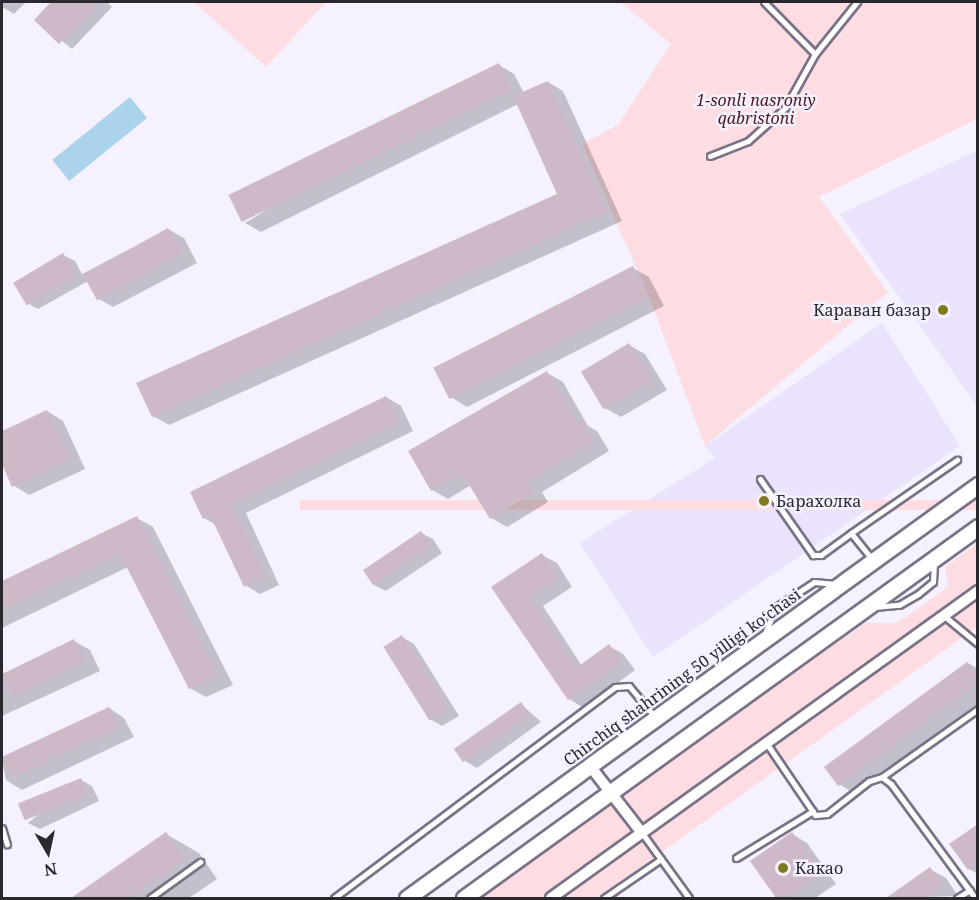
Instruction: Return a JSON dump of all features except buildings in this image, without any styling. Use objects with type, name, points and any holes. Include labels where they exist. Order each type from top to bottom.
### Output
[{"type":"main road","name":"Chirchiq shahrining 50 yilligi koʻchasi","points":[[407,898],[978,484]]},
{"type":"main road","points":[[464,898],[978,527]]},
{"type":"street","points":[[551,898],[978,591]]},
{"type":"street","points":[[590,766],[642,833]]},
{"type":"lane","points":[[764,2],[815,54]]},
{"type":"lane","points":[[710,156],[748,141],[785,108],[815,54],[857,2]]},
{"type":"lane","points":[[760,479],[813,555],[821,555],[957,460]]},
{"type":"lane","points":[[851,533],[873,561]]},
{"type":"lane","points":[[943,615],[978,644]]},
{"type":"lane","points":[[334,898],[615,687],[629,686],[655,718]]},
{"type":"lane","points":[[766,742],[813,811],[821,816],[827,814],[868,781],[882,777],[978,708]]},
{"type":"lane","points":[[882,777],[910,805],[975,898]]},
{"type":"lane","points":[[736,858],[813,811]]},
{"type":"lane","points":[[2,828],[8,844]]},
{"type":"lane","points":[[642,833],[689,898]]},
{"type":"lane","points":[[604,898],[661,859]]},
{"type":"lane","points":[[150,898],[200,862]]},
{"type":"lane","points":[[957,898],[970,890]]},
{"type":"shaded area","name":"Караван базар","points":[[977,151],[977,406],[840,214]]},
{"type":"shaded area","name":"Барахолка","points":[[882,323],[960,446],[653,657],[580,543],[715,458],[705,446]]},
{"type":"green space","points":[[194,2],[326,2],[266,67]]},
{"type":"green space","name":"1-sonli nasroniy qabristoni","points":[[620,2],[977,2],[977,119],[819,197],[888,292],[705,446],[649,297],[582,144],[618,125],[671,44]]},
{"type":"green space","points":[[300,500],[977,500],[977,510],[300,510]]},
{"type":"green space","points":[[977,543],[977,627],[597,898],[475,898],[865,623],[896,623],[905,618],[948,587],[945,567]]},
{"type":"water","points":[[130,97],[147,118],[69,181],[52,160]]},
{"type":"place","name":"Караван базар","points":[[943,310]]},
{"type":"place","name":"Барахолка","points":[[764,501]]},
{"type":"place","name":"Какао","points":[[783,868]]}]
